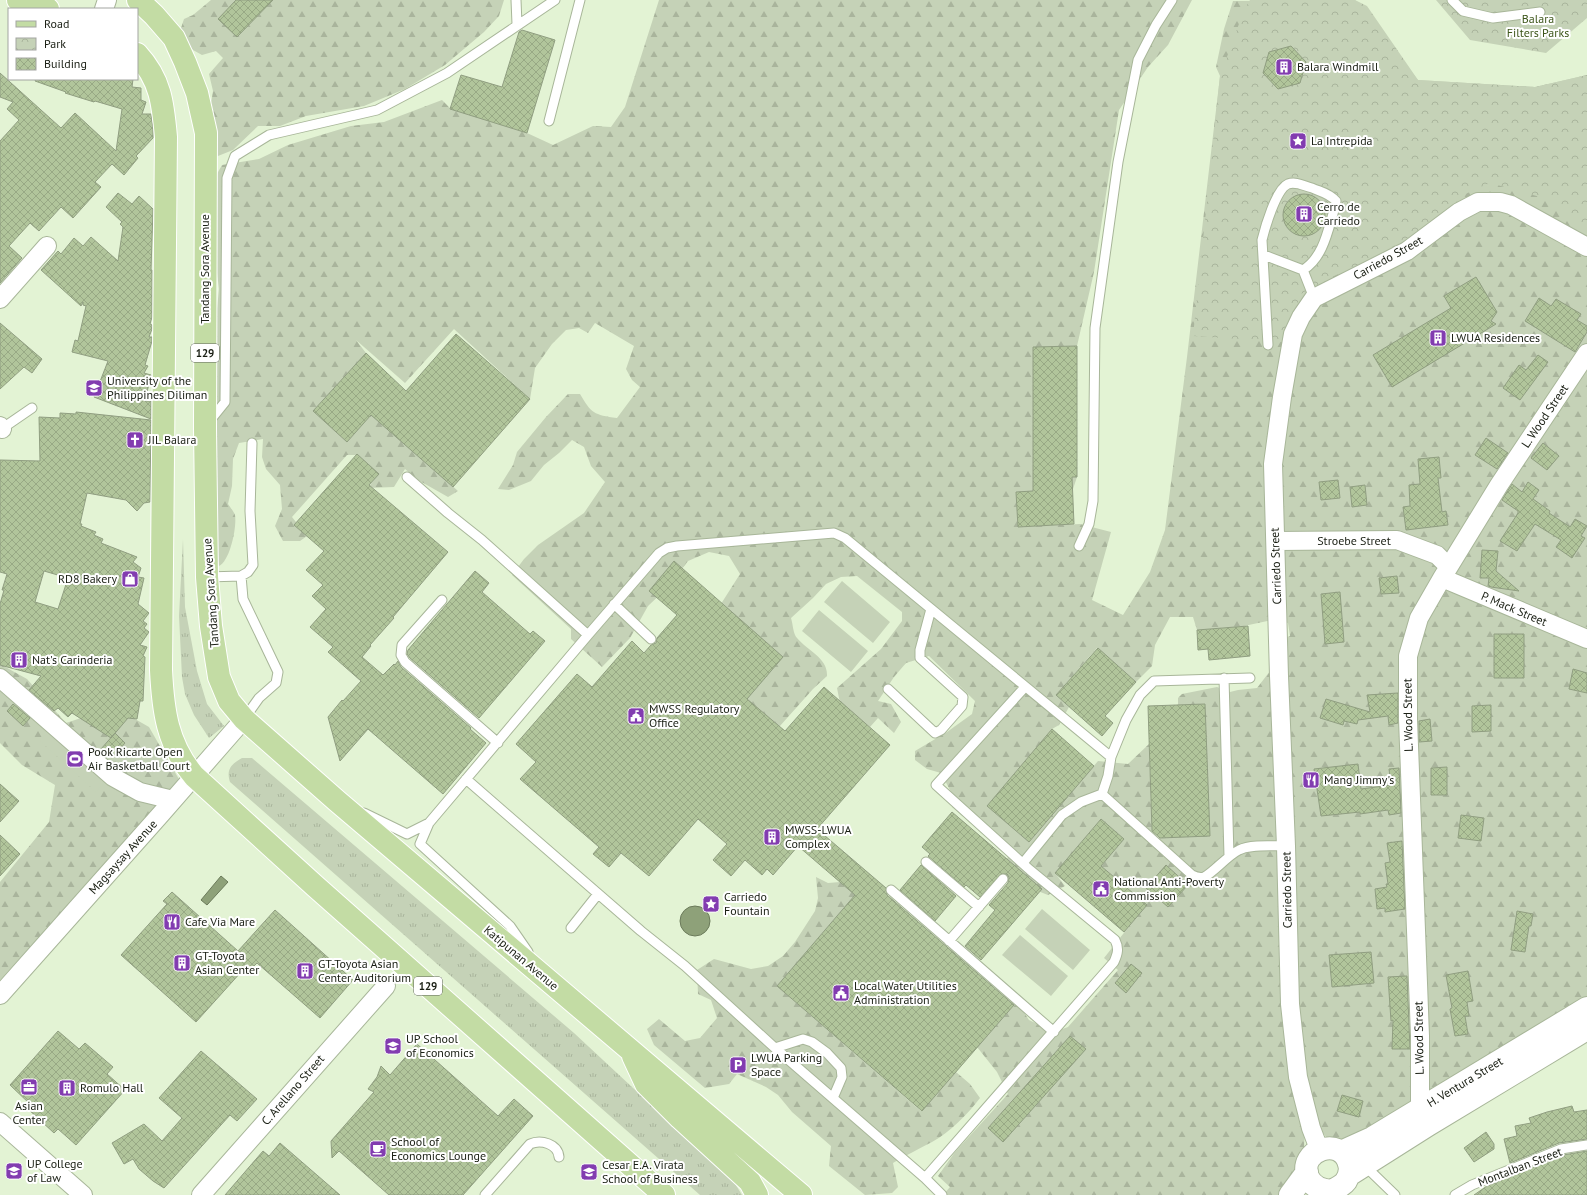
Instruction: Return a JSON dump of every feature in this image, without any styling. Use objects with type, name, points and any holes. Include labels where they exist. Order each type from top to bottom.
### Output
[{"type":"main road","points":[[18,0],[45,8]]},
{"type":"main road","name":"Tandang Sora Avenue","points":[[138,0],[154,15],[174,38],[197,93],[206,133],[205,428],[207,577],[212,633],[219,677],[229,701],[244,719]]},
{"type":"main road","name":"129","points":[[138,55],[155,80],[163,102],[166,137],[160,670],[162,700],[167,724],[173,742],[184,764],[194,776],[315,886],[664,1195]]},
{"type":"main road","name":"Katipunan Avenue","points":[[244,719],[547,981],[631,1050],[801,1195]]},
{"type":"main road","points":[[631,1050],[646,1084],[680,1118],[750,1182],[757,1195]]},
{"type":"street","name":"Carriedo Street","points":[[1319,1149],[1311,1128],[1298,1077],[1290,1004],[1286,846],[1279,676],[1273,464],[1282,397],[1293,334],[1301,317],[1314,298],[1407,251],[1459,212],[1478,202],[1500,202],[1511,205],[1587,247]]},
{"type":"street","points":[[0,299],[47,246]]},
{"type":"street","name":"L. Wood Street","points":[[1424,1117],[1408,719],[1408,656],[1419,618],[1445,573],[1499,485],[1587,352]]},
{"type":"street","name":"Stroebe Street","points":[[1276,541],[1396,540],[1437,555],[1445,573]]},
{"type":"street","name":"P. Mack Street","points":[[1445,573],[1587,639]]},
{"type":"street","points":[[0,678],[113,777],[140,792],[173,800]]},
{"type":"street","name":"Magsaysay Avenue","points":[[0,995],[244,719]]},
{"type":"street","name":"C. Arellano Street","points":[[201,1195],[386,986]]},
{"type":"street","name":"H. Ventura Street","points":[[1357,1170],[1424,1117],[1587,1008]]},
{"type":"street","name":"H. Ventura Street","points":[[1342,1152],[1424,1117],[1587,1029]]},
{"type":"street","points":[[0,1122],[83,1195]]},
{"type":"street","points":[[1331,1148],[1342,1152],[1357,1170],[1342,1186],[1328,1193],[1317,1188],[1308,1178],[1307,1172],[1309,1158],[1319,1149],[1331,1148]]},
{"type":"street","points":[[1290,1195],[1307,1172]]},
{"type":"lane","points":[[516,0],[517,24]]},
{"type":"lane","points":[[205,428],[225,402],[227,178],[235,156],[269,135],[377,110],[447,74],[517,24],[555,0]]},
{"type":"lane","points":[[549,121],[580,0]]},
{"type":"lane","points":[[1079,546],[1089,524],[1093,501],[1095,328],[1118,162],[1138,60],[1156,25],[1172,0]]},
{"type":"lane","points":[[1452,0],[1463,11],[1493,18],[1540,12]]},
{"type":"lane","points":[[1268,345],[1262,240],[1265,227],[1280,193],[1286,185],[1296,183],[1331,195],[1336,201],[1318,256],[1311,265],[1303,270]]},
{"type":"lane","points":[[1264,255],[1303,270],[1314,298]]},
{"type":"lane","points":[[1,428],[32,408]]},
{"type":"lane","points":[[207,577],[241,576],[248,572],[253,565],[250,511],[252,443]]},
{"type":"lane","points":[[407,477],[482,540],[588,635]]},
{"type":"lane","points":[[547,981],[510,926],[420,844],[429,823],[614,604],[659,553],[667,548],[834,533],[845,538],[1024,687],[1111,757]]},
{"type":"lane","points":[[241,576],[243,599],[278,672],[276,683],[259,698],[244,719]]},
{"type":"lane","points":[[442,600],[402,646],[401,655],[407,664],[498,743]]},
{"type":"lane","points":[[614,604],[651,639]]},
{"type":"lane","points":[[888,688],[934,733],[941,730],[962,706],[963,697],[920,658],[920,650],[931,609]]},
{"type":"lane","points":[[1224,678],[1229,856]]},
{"type":"lane","points":[[1102,794],[1108,776],[1111,757],[1126,720],[1140,695],[1154,681],[1250,678]]},
{"type":"lane","points":[[925,1178],[1054,1032],[1114,962],[1118,954],[1118,946],[1109,934],[1023,863],[936,785],[1024,687]]},
{"type":"lane","points":[[466,779],[598,894],[685,966],[775,1048],[925,1178],[942,1195]]},
{"type":"lane","points":[[1102,794],[1192,875],[1198,877],[1206,876],[1229,856],[1240,849],[1260,846],[1286,846]]},
{"type":"lane","points":[[1023,863],[1062,815],[1081,802],[1102,794]]},
{"type":"lane","points":[[337,801],[407,834],[429,823]]},
{"type":"lane","points":[[926,862],[979,907]]},
{"type":"lane","points":[[949,941],[1003,879]]},
{"type":"lane","points":[[891,890],[1054,1032]]},
{"type":"lane","points":[[571,928],[598,894]]},
{"type":"lane","points":[[775,1048],[803,1039],[812,1042],[827,1053],[841,1068],[842,1077],[834,1098]]},
{"type":"lane","points":[[485,1195],[530,1144],[538,1142],[554,1146],[559,1153],[559,1157]]},
{"type":"lane","name":"Montalban Street","points":[[1455,1195],[1472,1186],[1561,1149],[1587,1145]]},
{"type":"lane","points":[[1357,1170],[1395,1195]]},
{"type":"green space","points":[[211,0],[504,0],[499,16],[484,32],[445,65],[405,89],[364,106],[306,116],[280,126],[258,126],[233,150],[213,158],[210,110],[213,91],[209,74],[223,58],[216,51],[202,55],[193,50],[179,34],[184,19],[193,15]]},
{"type":"green space","points":[[659,0],[1192,0],[1168,45],[1148,67],[1119,110],[1094,272],[1077,346],[1033,347],[1033,477],[1077,477],[1073,489],[1016,493],[1018,527],[1080,524],[1111,532],[1092,600],[1123,615],[1150,572],[1165,530],[1220,76],[1216,67],[1224,29],[1233,1],[1355,0],[1418,80],[1535,87],[1587,75],[1587,998],[1354,1139],[1327,1138],[1318,1127],[1305,1131],[1304,1147],[1288,1185],[1281,1195],[943,1195],[950,1187],[938,1176],[955,1152],[1008,1094],[997,1072],[977,1047],[1017,1002],[1029,1020],[1054,1032],[1068,1027],[1118,970],[1104,958],[1146,905],[1101,866],[1124,839],[1101,819],[1055,873],[1065,886],[1048,895],[1012,881],[998,869],[1009,856],[952,807],[951,792],[941,773],[927,769],[915,760],[915,751],[947,732],[972,714],[975,701],[929,656],[906,663],[894,677],[878,701],[891,704],[901,722],[894,733],[878,718],[870,727],[840,703],[837,688],[881,649],[902,621],[902,612],[857,576],[841,577],[826,584],[791,618],[796,636],[801,643],[821,659],[827,676],[813,689],[771,736],[739,709],[719,607],[740,574],[729,556],[709,552],[688,561],[669,586],[648,606],[630,638],[602,667],[571,639],[571,629],[512,575],[524,559],[538,545],[584,513],[605,482],[591,466],[584,447],[572,440],[544,465],[531,481],[509,490],[498,489],[513,465],[517,452],[546,417],[568,394],[580,394],[590,409],[594,412],[603,416],[617,418],[640,387],[632,380],[626,369],[634,346],[595,323],[588,333],[579,328],[566,330],[552,344],[535,368],[530,399],[454,329],[405,383],[356,340],[366,353],[313,411],[347,442],[372,414],[458,491],[448,497],[418,480],[405,469],[394,487],[368,488],[378,474],[358,455],[347,455],[292,517],[307,536],[300,541],[283,541],[275,526],[282,509],[280,485],[266,469],[262,457],[263,439],[239,443],[233,459],[232,486],[228,504],[235,515],[234,535],[226,558],[219,566],[212,528],[215,328],[219,289],[215,257],[213,181],[222,165],[259,159],[288,145],[351,126],[384,122],[442,100],[451,109],[527,133],[553,145],[593,126],[611,127],[625,107]],"holes":[[[1170,617],[1193,617],[1197,630],[1244,626],[1272,620],[1288,623],[1290,636],[1271,643],[1274,666],[1257,688],[1230,692],[1217,687],[1182,694],[1178,698],[1178,705],[1205,704],[1209,836],[1152,838],[1149,744],[1128,764],[1098,761],[1029,842],[987,806],[1052,729],[1059,725],[1069,707],[1056,695],[1097,648],[1136,682],[1152,666],[1155,645]]]},
{"type":"green space","points":[[1250,0],[1355,0],[1367,6],[1418,80],[1535,87],[1587,75],[1587,229],[1551,200],[1490,183],[1454,199],[1427,226],[1380,255],[1332,277],[1301,294],[1282,342],[1193,336],[1220,76],[1244,10]]},
{"type":"green space","name":"Balara Filters Parks","points":[[1436,0],[1587,0],[1587,18],[1546,53],[1470,40]]},
{"type":"green space","points":[[183,539],[185,607],[197,671],[207,704],[224,726],[209,738],[194,715],[185,694],[182,677],[179,616]]},
{"type":"green space","points":[[842,581],[890,622],[873,643],[824,602]]},
{"type":"green space","points":[[819,610],[868,651],[851,672],[802,631]]},
{"type":"green space","points":[[0,664],[27,679],[66,723],[114,707],[149,727],[180,781],[0,980],[0,882],[49,822],[55,785],[22,765],[0,743]]},
{"type":"green space","name":"Pook Ricarte Open Air Basketball Court","points":[[54,726],[111,776],[96,792],[40,741]]},
{"type":"green space","points":[[242,758],[252,758],[574,1033],[734,1182],[742,1195],[700,1195],[230,782],[230,768]]},
{"type":"green space","points":[[816,877],[828,883],[840,882],[855,895],[777,986],[921,1111],[956,1072],[970,1084],[980,1098],[952,1128],[932,1142],[893,1163],[898,1187],[892,1193],[865,1195],[829,1166],[831,1146],[792,1112],[778,1095],[766,1087],[737,1074],[729,1084],[705,1088],[654,1045],[647,1029],[659,1019],[685,1041],[700,1038],[717,1018],[711,1000],[698,994],[697,970],[714,959],[751,969],[768,966],[783,956],[795,942],[815,911],[818,898]]},
{"type":"green space","points":[[1042,909],[1090,950],[1073,970],[1025,929]]},
{"type":"green space","points":[[1020,935],[1068,976],[1051,996],[1002,955]]},
{"type":"shaded area","points":[[221,876],[228,882],[207,905],[201,900]]},
{"type":"shaded area","name":"Carriedo Fountain","points":[[695,906],[706,910],[710,921],[706,932],[695,936],[684,932],[680,921],[684,910]]},
{"type":"building","points":[[236,0],[273,0],[237,37],[218,19]]},
{"type":"building","points":[[522,30],[555,40],[527,133],[450,109],[461,75],[502,87],[519,32]]},
{"type":"building","name":"Balara Windmill","points":[[1291,46],[1306,62],[1300,83],[1278,89],[1263,73],[1269,52]]},
{"type":"building","points":[[0,73],[61,128],[75,113],[116,151],[122,109],[65,93],[66,92],[35,81],[133,80],[132,87],[141,88],[141,100],[146,102],[142,114],[151,114],[153,138],[136,156],[138,158],[124,175],[112,164],[95,182],[101,187],[73,218],[61,207],[39,231],[30,223],[9,246],[22,258],[0,283],[0,141],[19,120],[7,109],[13,102],[0,97]]},
{"type":"building","points":[[118,193],[132,204],[139,196],[153,209],[151,270],[152,317],[150,324],[152,325],[152,329],[149,337],[152,337],[152,341],[145,365],[148,366],[144,373],[151,375],[145,401],[151,401],[151,419],[94,397],[108,361],[72,352],[75,340],[78,341],[86,306],[83,305],[83,302],[81,306],[41,270],[58,251],[61,254],[74,238],[83,246],[91,237],[118,261],[123,227],[120,224],[122,222],[106,207]]},
{"type":"building","name":"Cerro de Carriedo","points":[[1300,194],[1308,194],[1316,197],[1322,203],[1325,215],[1322,227],[1316,233],[1308,236],[1300,236],[1292,233],[1286,227],[1283,219],[1283,211],[1286,203],[1292,197]]},
{"type":"building","name":"LWUA Residences","points":[[1476,277],[1497,312],[1491,321],[1496,324],[1392,387],[1373,355],[1451,308],[1444,296]]},
{"type":"building","points":[[1539,298],[1551,306],[1556,299],[1581,314],[1577,320],[1587,326],[1587,332],[1575,352],[1525,321]]},
{"type":"building","points":[[0,323],[42,359],[32,373],[24,367],[0,389]]},
{"type":"building","points":[[456,334],[530,399],[453,487],[371,415],[347,442],[313,411],[366,353],[406,391]]},
{"type":"building","points":[[1077,346],[1077,477],[1072,477],[1074,524],[1018,527],[1016,492],[1033,491],[1033,347]]},
{"type":"building","points":[[1538,355],[1548,362],[1520,400],[1503,388],[1519,365],[1526,370]]},
{"type":"building","points":[[76,412],[151,420],[150,502],[144,503],[137,511],[126,500],[87,493],[80,524],[82,524],[81,526],[96,532],[94,535],[103,539],[101,543],[137,557],[133,562],[141,568],[138,577],[144,578],[138,604],[149,613],[143,621],[147,624],[144,628],[149,632],[140,645],[147,647],[143,656],[145,657],[143,701],[140,701],[137,719],[128,718],[111,738],[72,713],[68,717],[58,708],[54,711],[29,690],[41,676],[0,665],[0,604],[4,590],[2,590],[7,574],[0,572],[0,460],[40,461],[39,417],[60,418],[60,413],[76,414]],"holes":[[[44,571],[68,578],[58,609],[35,602]]]},
{"type":"building","points":[[1486,438],[1508,453],[1497,469],[1475,455]]},
{"type":"building","points":[[1543,443],[1559,456],[1547,470],[1531,458]]},
{"type":"building","points":[[357,454],[379,474],[369,485],[448,552],[370,645],[371,646],[362,657],[383,675],[398,661],[401,667],[486,743],[443,794],[368,729],[340,761],[328,717],[361,681],[328,652],[333,647],[310,627],[326,609],[312,596],[323,585],[306,570],[324,551],[294,525]]},
{"type":"building","points":[[1439,457],[1441,478],[1438,478],[1442,512],[1446,511],[1448,525],[1406,530],[1403,507],[1410,506],[1409,485],[1420,484],[1418,459]]},
{"type":"building","points":[[1338,480],[1340,498],[1321,500],[1319,482]]},
{"type":"building","points":[[1528,482],[1539,490],[1533,499],[1550,511],[1549,513],[1570,527],[1575,519],[1587,526],[1581,536],[1585,538],[1572,558],[1556,547],[1561,540],[1535,524],[1517,551],[1500,541],[1518,513],[1518,511],[1502,500],[1512,484],[1522,492]]},
{"type":"building","points":[[1365,485],[1367,505],[1352,507],[1350,487]]},
{"type":"building","points":[[1482,550],[1498,551],[1496,571],[1519,591],[1488,586],[1489,578],[1480,578]]},
{"type":"building","name":"MWSS-LWUA Complex","points":[[674,561],[783,657],[747,699],[785,731],[824,687],[890,745],[817,829],[886,888],[887,895],[1014,1005],[922,1111],[777,986],[855,895],[798,846],[773,875],[767,869],[762,875],[745,860],[731,876],[713,860],[727,844],[698,819],[649,876],[621,853],[609,867],[593,854],[599,847],[520,779],[536,762],[516,744],[577,674],[592,687],[632,641],[644,653],[651,645],[656,643],[657,638],[677,615],[649,591]]},
{"type":"building","points":[[475,571],[489,583],[482,592],[530,634],[533,631],[545,641],[479,718],[407,654],[408,650]]},
{"type":"building","points":[[1397,576],[1399,593],[1381,594],[1379,578]]},
{"type":"building","points":[[1340,592],[1344,642],[1325,644],[1321,594]]},
{"type":"building","points":[[1248,626],[1250,656],[1209,660],[1208,649],[1198,650],[1197,630]]},
{"type":"building","points":[[1494,634],[1524,634],[1524,678],[1494,678]]},
{"type":"building","points":[[1098,648],[1136,682],[1105,716],[1113,723],[1102,736],[1056,695]]},
{"type":"building","points":[[1573,669],[1587,673],[1587,693],[1569,689]]},
{"type":"building","points":[[1398,693],[1398,723],[1389,725],[1388,716],[1358,720],[1357,724],[1344,721],[1343,725],[1320,718],[1326,699],[1370,712],[1367,695]]},
{"type":"building","points":[[13,704],[30,718],[23,726],[7,711]]},
{"type":"building","points":[[1205,704],[1210,836],[1160,838],[1152,831],[1148,706]]},
{"type":"building","points":[[1491,705],[1491,731],[1472,732],[1472,706]]},
{"type":"building","points":[[1430,719],[1432,741],[1419,742],[1419,721]]},
{"type":"building","points":[[1052,729],[1094,766],[1029,842],[987,806]]},
{"type":"building","points":[[115,733],[125,743],[112,758],[101,749]]},
{"type":"building","points":[[1358,764],[1361,789],[1391,785],[1389,769],[1399,768],[1401,813],[1389,815],[1388,810],[1360,814],[1360,812],[1321,816],[1314,769]]},
{"type":"building","points":[[1447,767],[1447,795],[1431,795],[1431,768]]},
{"type":"building","points":[[0,784],[19,801],[0,822]]},
{"type":"building","points":[[952,812],[1042,889],[981,960],[965,946],[995,910],[989,905],[1008,883],[1009,877],[1007,874],[1001,874],[980,897],[966,885],[964,887],[928,856],[930,854],[922,847]]},
{"type":"building","points":[[1461,815],[1484,818],[1481,841],[1458,838]]},
{"type":"building","name":"National Anti-Poverty Commission","points":[[1101,819],[1124,839],[1101,866],[1147,905],[1124,932],[1055,873]]},
{"type":"building","points":[[0,835],[20,854],[0,876]]},
{"type":"building","points":[[1402,841],[1405,909],[1385,912],[1385,908],[1377,909],[1375,889],[1387,887],[1386,884],[1388,884],[1385,863],[1390,862],[1387,843]]},
{"type":"building","points":[[921,865],[956,896],[935,921],[900,890]]},
{"type":"building","points":[[1166,865],[1188,885],[1168,907],[1146,888]]},
{"type":"building","points":[[172,892],[238,951],[275,910],[353,980],[320,1018],[257,963],[246,974],[242,971],[196,1022],[121,955],[167,904],[163,901]]},
{"type":"building","points":[[1517,911],[1533,914],[1531,926],[1529,926],[1525,952],[1511,950]]},
{"type":"building","points":[[1371,952],[1374,983],[1332,987],[1329,955]]},
{"type":"building","points":[[1131,964],[1142,973],[1126,993],[1115,983]]},
{"type":"building","points":[[1468,971],[1473,1001],[1467,1002],[1469,1016],[1465,1016],[1468,1034],[1455,1036],[1446,975]]},
{"type":"building","points":[[1407,976],[1410,1049],[1392,1049],[1393,1020],[1391,1021],[1388,977]]},
{"type":"building","name":"Romulo Hall","points":[[58,1031],[79,1049],[85,1043],[113,1067],[107,1074],[125,1090],[76,1145],[58,1129],[54,1133],[28,1109],[31,1105],[10,1085]]},
{"type":"building","points":[[1070,1036],[1086,1049],[1003,1142],[988,1128]]},
{"type":"building","points":[[417,1044],[498,1116],[514,1099],[533,1116],[463,1195],[389,1195],[339,1151],[332,1158],[331,1141],[374,1092],[368,1089],[377,1077],[381,1066],[390,1075]]},
{"type":"building","points":[[201,1051],[257,1099],[237,1121],[230,1115],[164,1188],[139,1169],[133,1159],[124,1164],[112,1143],[144,1124],[162,1141],[182,1118],[159,1098]]},
{"type":"building","points":[[1342,1095],[1363,1101],[1359,1117],[1337,1111]]},
{"type":"building","points":[[1572,1106],[1574,1112],[1587,1110],[1587,1139],[1559,1143],[1510,1163],[1504,1139],[1517,1136],[1515,1126],[1531,1123],[1529,1118]]},
{"type":"building","points":[[1486,1132],[1494,1144],[1494,1149],[1474,1162],[1464,1148]]},
{"type":"building","points":[[280,1143],[340,1195],[225,1195],[263,1151],[269,1156]]},
{"type":"building","points":[[1587,1151],[1587,1195],[1474,1195],[1487,1186],[1563,1155]]},
{"type":"place","name":"Balara Windmill","points":[[1284,67]]},
{"type":"place","name":"La Intrepida","points":[[1298,141]]},
{"type":"place","name":"Cerro de Carriedo","points":[[1304,214]]},
{"type":"place","name":"LWUA Residences","points":[[1438,338]]},
{"type":"place","name":"University of the Philippines Diliman","points":[[94,388]]},
{"type":"place","name":"JIL Balara","points":[[135,440]]},
{"type":"place","name":"RD8 Bakery","points":[[130,579]]},
{"type":"place","name":"Nat's Carinderia","points":[[19,660]]},
{"type":"place","name":"MWSS Regulatory Office","points":[[636,716]]},
{"type":"place","name":"Pook Ricarte Open Air Basketball Court","points":[[75,759]]},
{"type":"place","name":"Mang Jimmy's","points":[[1311,780]]},
{"type":"place","name":"MWSS-LWUA Complex","points":[[772,837]]},
{"type":"place","name":"National Anti-Poverty Commission","points":[[1101,889]]},
{"type":"place","name":"Carriedo Fountain","points":[[711,904]]},
{"type":"place","name":"Cafe Via Mare","points":[[172,922]]},
{"type":"place","name":"GT-Toyota Asian Center","points":[[182,963]]},
{"type":"place","name":"GT-Toyota Asian Center Auditorium","points":[[305,971]]},
{"type":"place","name":"Local Water Utilities Administration","points":[[841,993]]},
{"type":"place","name":"UP School of Economics","points":[[393,1046]]},
{"type":"place","name":"LWUA Parking Space","points":[[738,1065]]},
{"type":"place","name":"Asian Center","points":[[29,1087]]},
{"type":"place","name":"Romulo Hall","points":[[67,1088]]},
{"type":"place","name":"School of Economics Lounge","points":[[378,1149]]},
{"type":"place","name":"UP College of Law","points":[[14,1171]]},
{"type":"place","name":"Cesar E.A. Virata School of Business","points":[[589,1172]]}]
